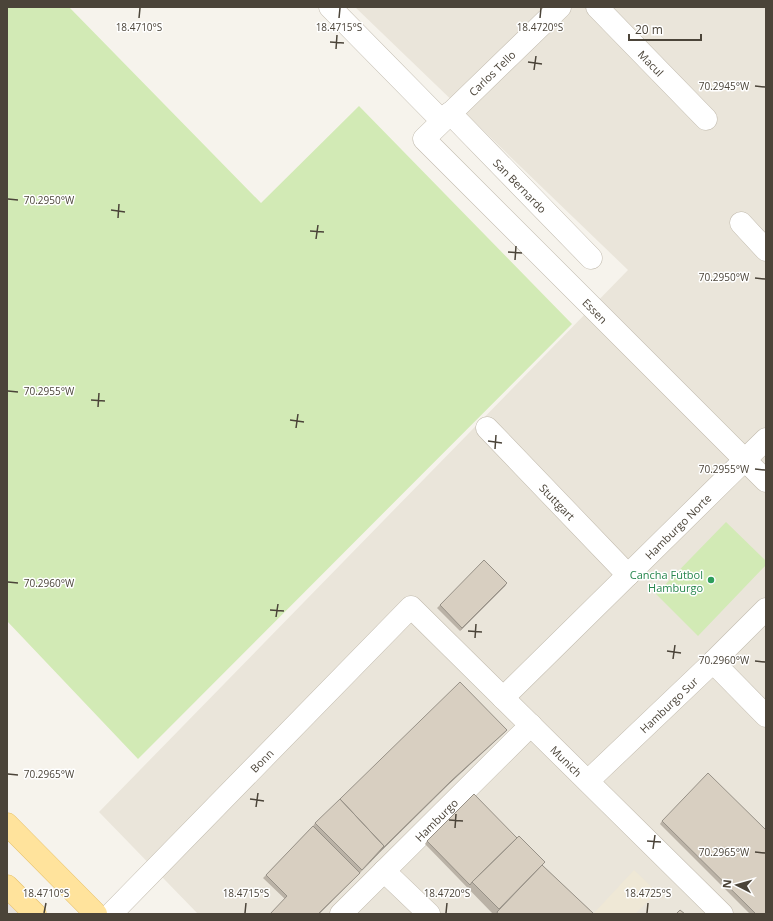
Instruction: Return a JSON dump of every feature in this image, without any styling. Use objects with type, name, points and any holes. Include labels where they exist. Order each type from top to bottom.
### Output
[{"type":"main road","points":[[7,824],[96,914]]},
{"type":"main road","points":[[7,886],[34,914]]},
{"type":"street","name":"San Bernardo","points":[[330,7],[591,258]]},
{"type":"street","name":"Carlos Tello","points":[[424,139],[560,7]]},
{"type":"street","name":"Macul","points":[[597,7],[706,119]]},
{"type":"street","name":"Essen","points":[[424,139],[766,481]]},
{"type":"street","points":[[741,223],[766,250]]},
{"type":"street","name":"Stuttgart","points":[[487,428],[628,575]]},
{"type":"street","name":"Hamburgo Norte","points":[[503,698],[766,439]]},
{"type":"street","name":"Munich","points":[[411,607],[722,914]]},
{"type":"street","name":"Bonn","points":[[111,914],[411,607]]},
{"type":"street","name":"Hamburgo Sur","points":[[588,781],[713,662],[766,609]]},
{"type":"street","points":[[713,662],[766,716]]},
{"type":"street","name":"Hamburgo","points":[[341,914],[531,725]]},
{"type":"street","points":[[384,871],[429,914]]},
{"type":"shaded area","points":[[355,7],[766,7],[766,914],[198,914],[99,812],[628,270]]},
{"type":"shaded area","points":[[634,870],[657,892],[635,914],[593,914]]},
{"type":"shaded area","points":[[7,897],[24,914],[7,914]]},
{"type":"green space","points":[[7,7],[69,7],[261,203],[359,106],[572,324],[138,759],[7,621]]},
{"type":"green space","name":"Cancha Fútbol Hamburgo","points":[[726,522],[766,561],[766,565],[698,636],[656,594]]},
{"type":"building","points":[[484,560],[507,583],[462,628],[440,605]]},
{"type":"building","points":[[460,682],[507,730],[451,781],[382,849],[384,846],[340,799]]},
{"type":"building","points":[[708,773],[766,830],[766,914],[756,914],[662,821]]},
{"type":"building","points":[[474,794],[517,838],[470,885],[427,841]]},
{"type":"building","points":[[340,799],[384,846],[362,870],[315,823]]},
{"type":"building","points":[[313,826],[360,873],[318,914],[270,914],[287,896],[266,875]]},
{"type":"building","points":[[519,836],[545,862],[499,909],[472,882]]},
{"type":"building","points":[[542,865],[594,914],[498,914],[497,912]]},
{"type":"building","points":[[680,910],[685,914],[676,914]]},
{"type":"place","name":"Cancha Fútbol Hamburgo","points":[[711,580]]}]
